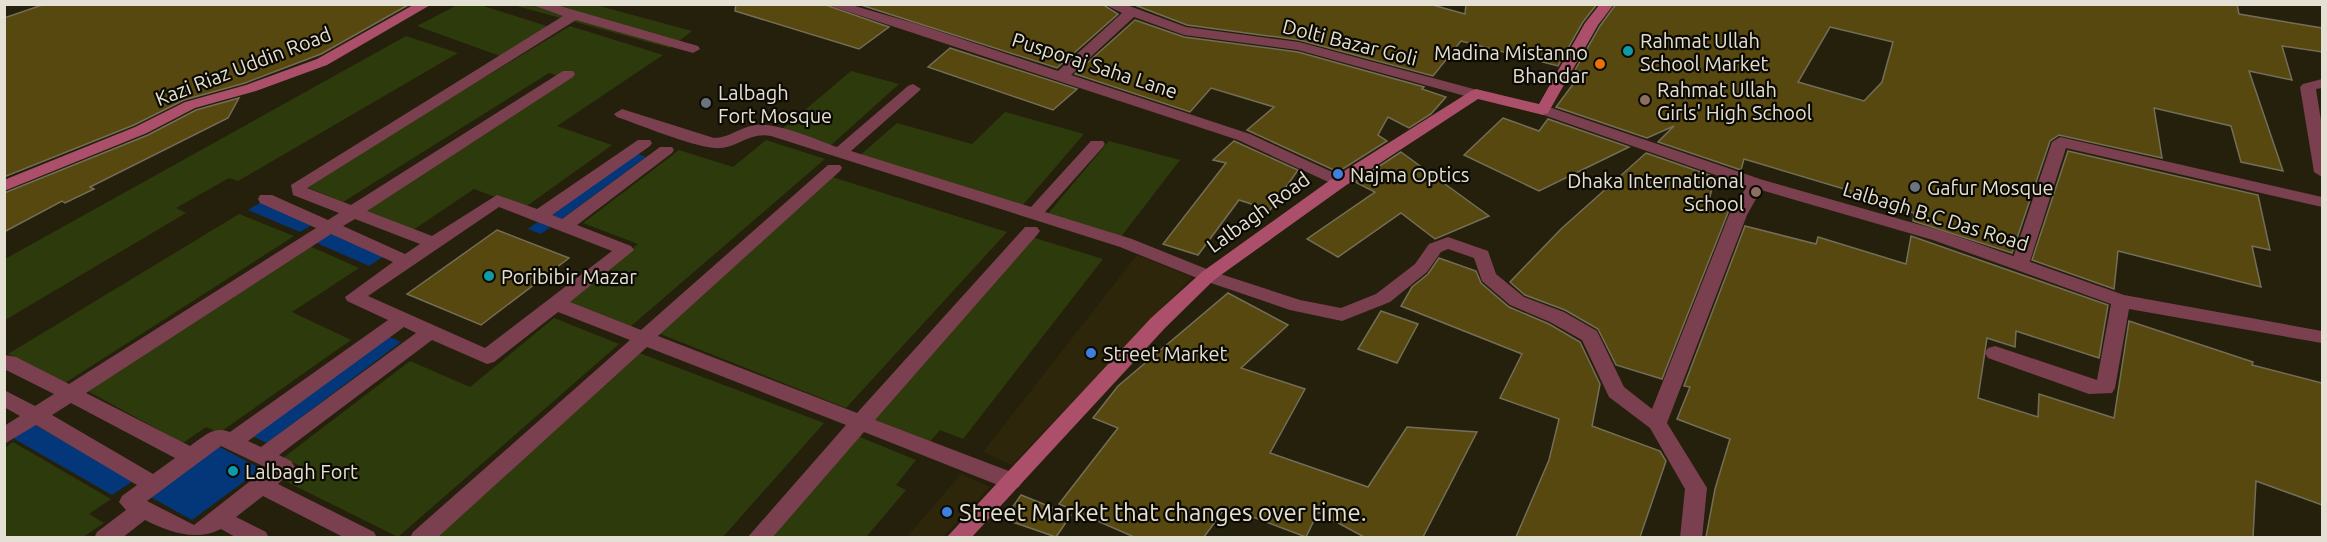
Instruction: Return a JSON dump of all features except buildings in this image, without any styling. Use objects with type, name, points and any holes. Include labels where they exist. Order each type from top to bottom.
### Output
[{"type":"street","name":"Kazi Riaz Uddin Road","points":[[4,186],[141,130],[190,105],[251,88],[322,62],[426,4]]},
{"type":"street","points":[[536,4],[693,49]]},
{"type":"street","name":"Pusporaj Saha Lane","points":[[831,4],[912,27],[1244,136],[1339,182]]},
{"type":"street","name":"Dolti Bazar Goli","points":[[1110,4],[1184,31],[1299,46],[1476,94]]},
{"type":"street","points":[[1476,94],[1543,110],[1592,23],[1608,4]]},
{"type":"street","points":[[1061,76],[1132,12]]},
{"type":"street","points":[[433,243],[299,191],[299,185],[574,15]]},
{"type":"street","points":[[4,436],[568,74]]},
{"type":"street","points":[[2322,83],[2308,87],[2322,172]]},
{"type":"street","points":[[422,537],[644,338],[913,89]]},
{"type":"street","name":"Lalbagh Road","points":[[957,537],[1158,323],[1208,276],[1339,182],[1476,94]]},
{"type":"street","name":"Lalbagh B.C Das Road","points":[[1543,110],[1757,184],[1939,236],[2121,301],[2322,337]]},
{"type":"street","points":[[621,114],[712,143],[726,144],[747,132],[762,130],[837,161],[1032,222],[1126,243],[1208,276],[1298,306],[1342,315],[1383,298],[1421,268],[1435,248],[1448,243],[1482,255],[1488,277],[1517,301],[1557,317],[1590,336],[1616,392],[1657,423],[1696,488],[1691,537]]},
{"type":"street","points":[[2020,264],[2060,142],[2322,202]]},
{"type":"street","points":[[539,216],[644,143]]},
{"type":"street","points":[[758,537],[860,423],[1097,144]]},
{"type":"street","points":[[564,226],[666,150]]},
{"type":"street","points":[[1657,423],[1738,215],[1757,184]]},
{"type":"street","points":[[266,199],[406,261]]},
{"type":"street","points":[[497,200],[564,226],[625,250],[487,357],[354,297],[497,200]]},
{"type":"street","points":[[1995,353],[2089,387],[2105,388],[2121,301]]},
{"type":"street","points":[[556,304],[1011,481]]},
{"type":"street","points":[[231,442],[402,319]]},
{"type":"street","points":[[262,457],[430,332]]},
{"type":"street","points":[[4,362],[9,362],[192,457]]},
{"type":"street","points":[[4,397],[154,485]]},
{"type":"street","points":[[219,436],[262,457],[284,466],[196,536],[170,532],[143,509],[130,502],[219,436]]},
{"type":"street","points":[[261,485],[366,537]]},
{"type":"street","points":[[105,537],[143,509]]},
{"type":"street","points":[[219,518],[258,537]]},
{"type":"shaded area","points":[[1137,255],[1192,277],[1012,465],[983,452]]},
{"type":"shaded area","name":"Street Market that changes over time.","points":[[961,474],[990,487],[943,537],[907,537]]},
{"type":"green space","points":[[477,4],[550,27],[500,56],[417,26],[457,5]]},
{"type":"green space","points":[[513,5],[596,5],[692,31],[670,48]]},
{"type":"green space","points":[[570,26],[663,55],[557,126],[612,145],[524,208],[474,189],[413,230],[362,209],[566,78],[549,73],[343,202],[304,186]]},
{"type":"green space","points":[[406,36],[458,53],[238,181],[229,178],[176,208],[186,213],[5,320],[5,259]]},
{"type":"green space","points":[[851,71],[899,84],[829,147],[779,132]]},
{"type":"green space","points":[[1005,112],[1084,134],[1022,206],[858,157],[897,123],[972,144]]},
{"type":"green space","points":[[766,140],[825,159],[630,327],[567,302],[638,244],[583,223],[679,150],[733,167]]},
{"type":"green space","points":[[1109,141],[1180,160],[1120,238],[1046,216]]},
{"type":"green space","points":[[829,176],[1007,232],[846,408],[653,331]]},
{"type":"green space","points":[[239,214],[294,236],[65,383],[8,354]]},
{"type":"green space","points":[[1022,234],[1103,259],[963,439],[940,430],[927,445],[863,418]]},
{"type":"green space","points":[[307,245],[359,268],[292,312],[351,340],[219,433],[206,427],[183,443],[82,388]]},
{"type":"green space","points":[[554,318],[619,344],[398,537],[285,481],[302,467],[283,458],[410,361],[470,387]]},
{"type":"green space","points":[[634,351],[824,423],[723,537],[428,538]]},
{"type":"green space","points":[[855,435],[916,460],[896,485],[906,490],[866,537],[763,538]]},
{"type":"green space","points":[[13,442],[111,499],[89,514],[104,523],[83,537],[5,537],[5,448]]},
{"type":"water","points":[[633,152],[646,157],[541,234],[528,229]]},
{"type":"water","points":[[263,201],[315,223],[300,232],[248,210]]},
{"type":"water","points":[[323,230],[384,256],[369,266],[308,239]]},
{"type":"water","points":[[387,336],[401,342],[267,443],[252,436]]},
{"type":"water","points":[[32,423],[133,481],[112,495],[11,437]]},
{"type":"water","points":[[216,445],[261,469],[192,520],[147,495]]},
{"type":"place","name":"Rahmat Ullah School Market","points":[[1628,51]]},
{"type":"place","name":"Madina Mistanno Bhandar","points":[[1600,64]]},
{"type":"place","name":"Rahmat Ullah Girls' High School","points":[[1645,100]]},
{"type":"place","name":"Lalbagh Fort Mosque","points":[[706,103]]},
{"type":"place","name":"Najma Optics","points":[[1338,174]]},
{"type":"place","name":"Gafur Mosque","points":[[1915,187]]},
{"type":"place","name":"Dhaka International School","points":[[1756,192]]},
{"type":"place","name":"Poribibir Mazar","points":[[489,276]]},
{"type":"place","name":"Street Market","points":[[1091,353]]},
{"type":"place","name":"Lalbagh Fort","points":[[233,471]]},
{"type":"place","name":"Street Market that changes over time.","points":[[947,512]]}]
